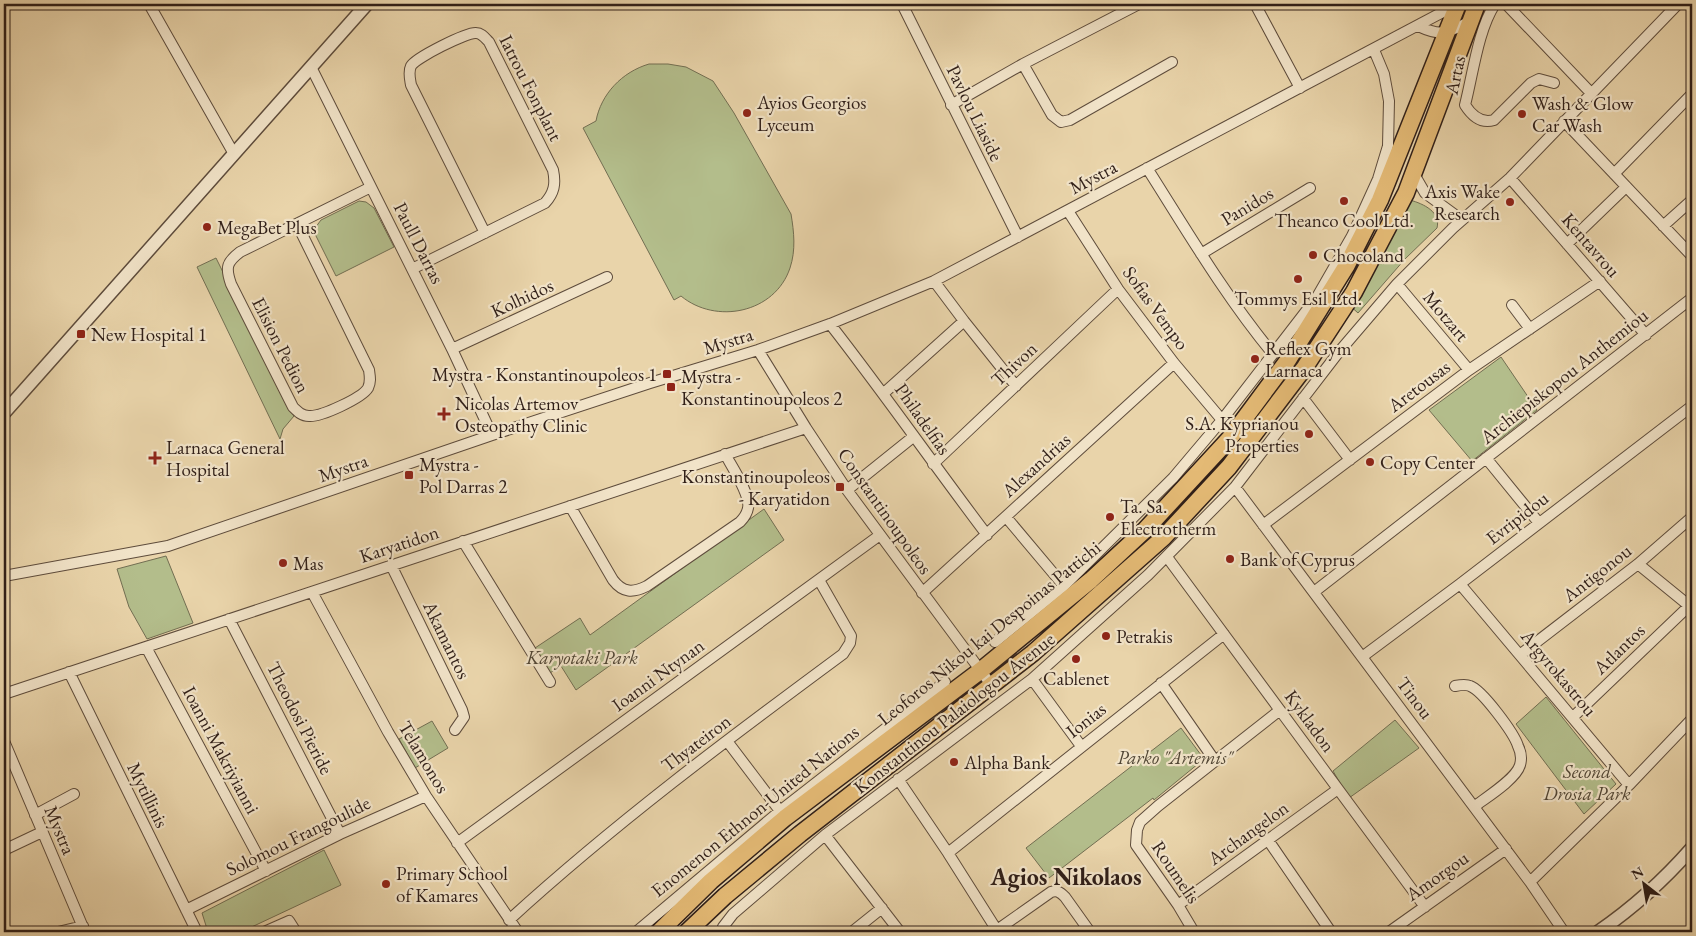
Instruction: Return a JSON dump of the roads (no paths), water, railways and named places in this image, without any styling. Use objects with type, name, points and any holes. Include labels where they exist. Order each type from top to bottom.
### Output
[{"type":"main road","name":"Leoforos Nikou kai Despoinas Pattichi","points":[[659,932],[711,881],[785,818],[980,671],[1091,580],[1145,530],[1230,438],[1288,360],[1347,265],[1380,200],[1458,4]]},
{"type":"main road","name":"Leoforos Nikou kai Despoinas Pattichi","points":[[687,932],[725,896],[800,834],[992,686],[1074,618],[1163,538],[1229,467],[1304,367],[1348,300],[1406,193],[1477,4]]},
{"type":"street","points":[[150,4],[234,154]]},
{"type":"street","points":[[4,413],[367,4]]},
{"type":"street","name":"Pavlou Liaside","points":[[903,4],[951,105],[1018,237]]},
{"type":"street","points":[[951,105],[1023,64],[1139,4]]},
{"type":"street","points":[[1256,4],[1300,88]]},
{"type":"street","name":"Mystra","points":[[4,576],[168,546],[650,383],[758,350],[830,324],[934,281],[1458,4]]},
{"type":"street","name":"Artas","points":[[1495,4],[1489,13],[1484,28],[1465,105],[1469,111],[1480,120],[1486,122],[1494,120],[1532,82],[1539,79],[1554,83]]},
{"type":"street","points":[[1506,4],[1591,93]]},
{"type":"street","name":"Konstantinou Palaiologou Avenue","points":[[722,932],[723,927],[733,914],[825,835],[1032,679],[1167,557],[1235,487],[1338,353],[1397,284],[1462,220],[1510,178],[1678,4]]},
{"type":"street","points":[[1418,26],[1436,34],[1447,32],[1471,21]]},
{"type":"street","name":"Iatrou Fonplant","points":[[412,269],[485,233],[544,203],[551,196],[555,188],[553,170],[489,42],[483,35],[476,33],[463,36],[413,62],[409,77],[411,86],[485,233]]},
{"type":"street","points":[[995,642],[1064,586],[1173,478],[1222,420],[1317,297],[1352,236],[1378,179],[1388,146],[1389,101],[1384,74],[1374,50]]},
{"type":"street","points":[[1023,64],[1052,114],[1061,122],[1070,120],[1172,62]]},
{"type":"street","name":"Paull Darras","points":[[311,67],[452,350],[492,436]]},
{"type":"street","points":[[1614,174],[1692,94]]},
{"type":"street","points":[[1564,122],[1692,256]]},
{"type":"street","points":[[1147,168],[1201,254],[1251,328],[1272,354]]},
{"type":"street","points":[[1414,174],[1425,193],[1462,220]]},
{"type":"street","name":"Kentavrou","points":[[1510,178],[1646,335]]},
{"type":"street","name":"Elision Pedion","points":[[297,224],[369,370],[370,381],[367,390],[362,396],[318,416],[308,417],[293,407],[231,284],[227,274],[228,266],[231,259],[240,252],[371,187]]},
{"type":"street","points":[[1567,244],[1626,187]]},
{"type":"street","name":"Panidos","points":[[1201,254],[1310,188]]},
{"type":"street","points":[[1406,193],[1425,193]]},
{"type":"street","points":[[1663,226],[1692,200]]},
{"type":"street","name":"Sofias Vempo","points":[[1068,211],[1118,289],[1174,363],[1222,420]]},
{"type":"street","name":"Kolhidos","points":[[452,350],[606,277]]},
{"type":"street","points":[[934,281],[1016,386]]},
{"type":"street","name":"Aretousas","points":[[1263,525],[1469,370],[1600,281]]},
{"type":"street","name":"Motzart","points":[[1397,284],[1469,370]]},
{"type":"street","name":"Thivon","points":[[933,464],[1118,289]]},
{"type":"street","name":"Archiepiskopou Anthemiou","points":[[1314,592],[1692,298]]},
{"type":"street","points":[[1512,305],[1530,329]]},
{"type":"street","points":[[884,393],[964,321]]},
{"type":"street","name":"Philadelfias","points":[[830,324],[884,393],[913,437],[986,535]]},
{"type":"street","name":"Constantinoupoleos","points":[[758,350],[847,490],[992,686]]},
{"type":"street","name":"Alexandrias","points":[[922,593],[1174,363]]},
{"type":"street","points":[[1303,398],[1350,460]]},
{"type":"street","name":"Evripidou","points":[[1362,657],[1692,406]]},
{"type":"street","name":"Karyatidon","points":[[4,694],[806,428]]},
{"type":"street","points":[[847,490],[913,437]]},
{"type":"street","points":[[570,506],[613,580],[620,588],[628,591],[639,590],[740,522],[746,515],[749,508],[748,498],[725,454]]},
{"type":"street","points":[[1486,458],[1539,523]]},
{"type":"street","name":"Tinou","points":[[1235,487],[1506,849],[1564,932]]},
{"type":"street","points":[[1006,517],[1064,586]]},
{"type":"street","name":"Antigonou","points":[[1521,654],[1638,564],[1692,517]]},
{"type":"street","name":"Ioanni Ntynan","points":[[457,843],[880,535]]},
{"type":"street","points":[[463,541],[550,682]]},
{"type":"street","name":"Kykladon","points":[[1167,557],[1425,906]]},
{"type":"street","points":[[1638,564],[1691,607]]},
{"type":"street","name":"Akamantos","points":[[391,566],[462,710],[464,717],[456,730]]},
{"type":"street","name":"Thyateiron","points":[[509,920],[562,871],[630,815],[843,654],[850,643],[851,636],[848,627],[819,580]]},
{"type":"street","name":"Argyrokastrou","points":[[1460,584],[1521,654],[1629,785]]},
{"type":"street","name":"Telamonos","points":[[312,592],[388,732],[426,796],[518,932]]},
{"type":"street","name":"Atlantos","points":[[1573,717],[1691,607]]},
{"type":"street","name":"Theodosi Pieride","points":[[229,619],[340,834]]},
{"type":"street","name":"Ionias","points":[[948,853],[1224,634]]},
{"type":"street","name":"Ioanni Makriyianni","points":[[146,647],[266,871]]},
{"type":"street","name":"Mytillinis","points":[[69,672],[197,932]]},
{"type":"street","points":[[1032,679],[1081,746]]},
{"type":"street","name":"Enomenon Ethnon-United Nations","points":[[636,932],[780,811],[945,682]]},
{"type":"street","points":[[1161,683],[1215,761],[1280,710]]},
{"type":"street","points":[[1455,686],[1468,684],[1482,695],[1511,732],[1518,744],[1521,757],[1520,767],[1514,776],[1474,806]]},
{"type":"street","points":[[1530,882],[1629,785],[1692,719]]},
{"type":"street","name":"Mystra","points":[[4,741],[7,758],[35,814],[84,929]]},
{"type":"street","points":[[727,741],[780,811]]},
{"type":"street","name":"Roumelis","points":[[1194,932],[1178,905],[1136,845],[1137,830],[1140,822],[1147,814],[1215,761]]},
{"type":"street","points":[[898,779],[998,931],[1056,890],[1065,896],[1090,932]]},
{"type":"street","name":"Archangelon","points":[[1178,905],[1338,789]]},
{"type":"street","points":[[35,814],[74,794]]},
{"type":"street","name":"Solomou Frangoulide","points":[[186,910],[340,834],[426,796]]},
{"type":"street","points":[[4,850],[42,832]]},
{"type":"street","points":[[825,835],[900,932]]},
{"type":"street","points":[[1268,840],[1330,932]]},
{"type":"street","points":[[1598,932],[1620,918],[1670,874],[1692,848]]},
{"type":"street","name":"Amorgou","points":[[1389,932],[1506,849]]},
{"type":"street","points":[[852,932],[882,908]]},
{"type":"street","points":[[264,932],[289,921],[296,932]]},
{"type":"street","points":[[58,932],[84,929]]},
{"type":"place","name":"Ayios Georgios Lyceum","points":[[747,113]]},
{"type":"place","name":"Wash & Glow Car Wash","points":[[1522,114]]},
{"type":"place","name":"Theanco Cool Ltd.","points":[[1344,201]]},
{"type":"place","name":"Axis Wake Research","points":[[1510,202]]},
{"type":"place","name":"MegaBet Plus","points":[[207,227]]},
{"type":"place","name":"Chocoland","points":[[1313,255]]},
{"type":"place","name":"Tommys Esil Ltd.","points":[[1298,279]]},
{"type":"place","name":"New Hospital 1","points":[[81,334]]},
{"type":"place","name":"Reflex Gym Larnaca","points":[[1255,359]]},
{"type":"place","name":"Mystra - Konstantinoupoleos 1","points":[[667,374]]},
{"type":"place","name":"Mystra - Konstantinoupoleos 2","points":[[671,387]]},
{"type":"place","name":"Nicolas Artemov Osteopathy Clinic","points":[[444,414]]},
{"type":"place","name":"S.A. Kyprianou Properties","points":[[1309,434]]},
{"type":"place","name":"Larnaca General Hospital","points":[[155,458]]},
{"type":"place","name":"Copy Center","points":[[1370,462]]},
{"type":"place","name":"Mystra - Pol Darras 2","points":[[409,475]]},
{"type":"place","name":"Konstantinoupoleos - Karyatidon","points":[[840,487]]},
{"type":"place","name":"Ta. Sa. Electrotherm","points":[[1110,517]]},
{"type":"place","name":"Bank of Cyprus","points":[[1230,559]]},
{"type":"place","name":"Mas","points":[[283,563]]},
{"type":"place","name":"Petrakis","points":[[1106,636]]},
{"type":"place","name":"Cablenet","points":[[1076,659]]},
{"type":"place","name":"Alpha Bank","points":[[954,762]]},
{"type":"place","name":"Primary School of Kamares","points":[[386,884]]},
{"type":"district","name":"Agios Nikolaos","points":[[1066,876]]},
{"type":"park label","name":"Karyotaki Park","points":[[582,657]]},
{"type":"park label","name":"Parko \"Artemis\"","points":[[1175,757]]},
{"type":"park label","name":"Second Drosia Park","points":[[1587,782]]}]
